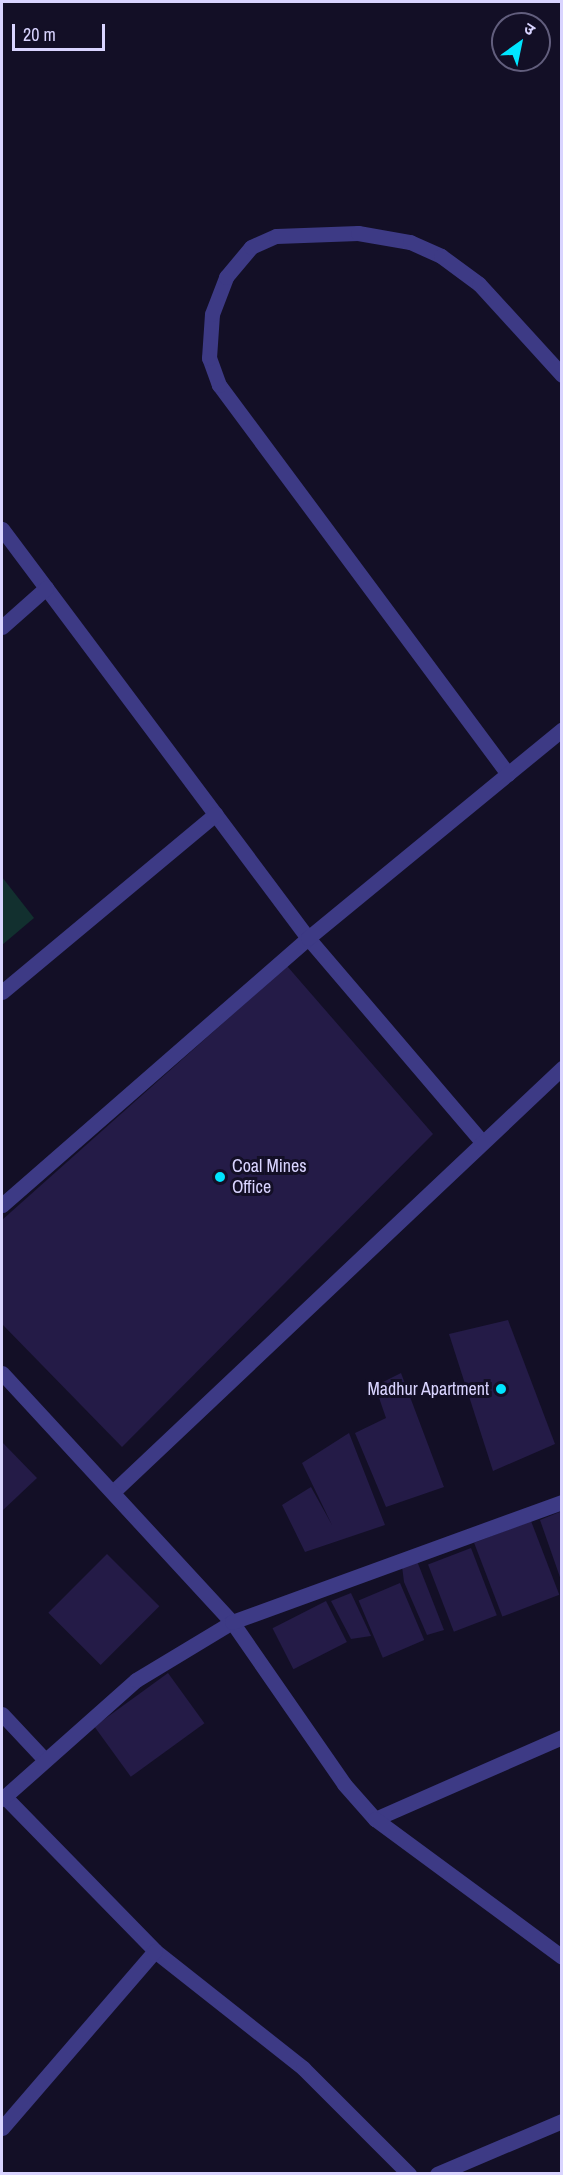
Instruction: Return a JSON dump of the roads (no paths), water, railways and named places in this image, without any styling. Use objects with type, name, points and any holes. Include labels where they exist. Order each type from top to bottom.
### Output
[{"type":"street","points":[[508,774],[219,385],[209,358],[212,314],[226,277],[251,247],[276,236],[358,233],[410,242],[441,256],[479,284],[561,375]]},
{"type":"street","points":[[2,528],[308,938],[482,1142]]},
{"type":"street","points":[[2,627],[46,588]]},
{"type":"street","points":[[2,1205],[308,938],[561,729]]},
{"type":"street","points":[[2,992],[216,814]]},
{"type":"street","points":[[115,1490],[561,1068]]},
{"type":"street","points":[[2,1373],[115,1490],[232,1622],[344,1784],[375,1819],[561,1957]]},
{"type":"street","points":[[409,2174],[303,2068],[155,1951],[3,1797],[136,1680],[232,1622],[561,1502]]},
{"type":"street","points":[[2,1714],[45,1760]]},
{"type":"street","points":[[375,1819],[561,1737]]},
{"type":"street","points":[[2,2128],[155,1951]]},
{"type":"street","points":[[437,2174],[561,2121]]},
{"type":"place","name":"Coal Mines Office","points":[[220,1177]]},
{"type":"place","name":"Madhur Apartment","points":[[501,1389]]}]
